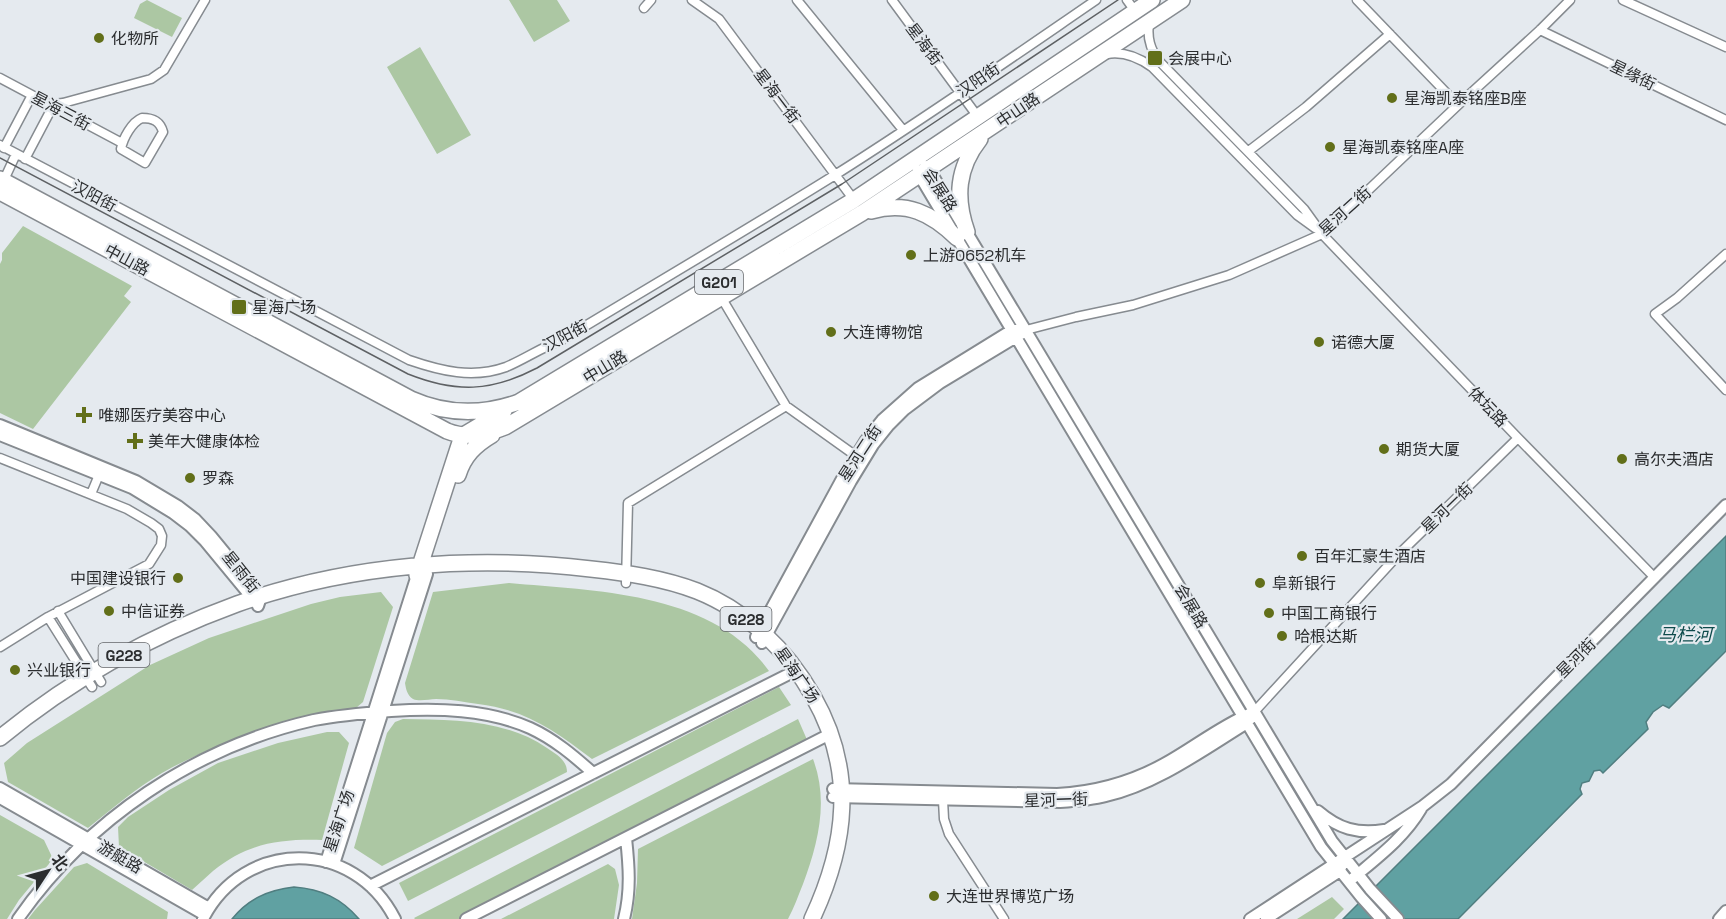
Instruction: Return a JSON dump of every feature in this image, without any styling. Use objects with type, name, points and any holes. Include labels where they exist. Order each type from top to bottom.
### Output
[{"type":"highway","name":"中山路","points":[[1,185],[447,431],[462,436],[483,434],[505,427],[722,297],[858,207],[916,158],[978,117],[1131,6],[1152,0]]},
{"type":"highway","name":"中山路","points":[[1,185],[427,406],[442,410],[475,412],[519,402],[858,207],[924,172],[1182,0]]},
{"type":"highway","points":[[858,207],[879,209],[907,207],[921,212],[962,235],[959,199],[963,170],[978,141],[990,129]]},
{"type":"highway","points":[[423,570],[462,436],[519,402]]},
{"type":"highway","points":[[423,570],[462,465],[475,446],[505,427]]},
{"type":"highway","name":"星海广场","points":[[0,738],[42,706],[142,655],[257,601],[299,586],[363,573],[423,570],[473,562],[571,567],[626,578],[670,583],[699,592],[727,606],[788,657],[793,672],[817,701],[826,736],[836,751],[837,793],[826,860],[819,883],[802,919]]},
{"type":"highway","name":"星海广场","points":[[0,750],[48,712],[94,680]]},
{"type":"highway","name":"星海广场","points":[[812,919],[827,886],[834,863],[843,813],[837,793]]},
{"type":"street","points":[[25,159],[54,104],[151,80],[158,76],[164,70],[205,0]]},
{"type":"street","points":[[644,8],[651,0]]},
{"type":"street","name":"星海一街","points":[[692,0],[719,19],[858,207]]},
{"type":"street","points":[[797,0],[903,130]]},
{"type":"street","name":"星海街","points":[[892,0],[978,117]]},
{"type":"street","name":"汉阳街","points":[[2,146],[401,356],[450,372],[481,373],[505,367],[549,344],[562,340],[835,175],[1096,0]]},
{"type":"street","points":[[1357,0],[1458,105]]},
{"type":"street","name":"星河二街","points":[[761,636],[843,477],[866,440],[882,420],[918,388],[1014,334],[1076,317],[1133,305],[1229,275],[1322,234],[1570,0]]},
{"type":"street","points":[[1623,0],[1726,46]]},
{"type":"street","name":"体坛路","points":[[1149,23],[1149,41],[1159,61],[1304,209],[1322,234],[1655,578]]},
{"type":"street","name":"星缘街","points":[[1540,30],[1726,120]]},
{"type":"street","points":[[1250,150],[1306,107],[1390,34]]},
{"type":"street","name":"体坛路","points":[[1100,56],[1122,53],[1133,56],[1152,67],[1297,215],[1322,234]]},
{"type":"street","name":"星海三街","points":[[0,78],[122,143]]},
{"type":"street","points":[[2,146],[32,95]]},
{"type":"street","name":"星海三街","points":[[150,118],[162,126],[163,132],[146,163],[121,149],[122,143],[136,120],[150,118]]},
{"type":"street","points":[[1,185],[16,154]]},
{"type":"street","name":"会展路","points":[[916,158],[962,235],[1026,330],[1332,841],[1370,889],[1398,919]]},
{"type":"street","name":"会展路","points":[[962,235],[1014,334],[1321,847],[1381,919]]},
{"type":"street","points":[[1726,254],[1677,298],[1655,314],[1726,390]]},
{"type":"street","points":[[722,297],[786,406],[856,456]]},
{"type":"street","name":"星河二街","points":[[761,636],[854,476],[873,445],[889,425],[904,410],[940,383],[1014,334]]},
{"type":"street","points":[[626,578],[628,503],[786,406]]},
{"type":"street","name":"星雨街","points":[[0,425],[98,469]]},
{"type":"street","name":"星雨街","points":[[0,435],[136,481],[160,495],[195,519],[228,554],[257,601]]},
{"type":"street","name":"星河一街","points":[[837,793],[943,800],[1060,802],[1108,795],[1141,784],[1170,770],[1255,711],[1399,554],[1518,438]]},
{"type":"street","points":[[0,458],[127,509],[151,523],[162,536],[161,545],[149,564],[58,611],[0,648]]},
{"type":"street","points":[[88,493],[98,469]]},
{"type":"street","name":"星河街","points":[[1345,857],[1423,806],[1450,784],[1726,506]]},
{"type":"street","name":"星海广场","points":[[330,863],[423,570]]},
{"type":"street","points":[[58,611],[94,680]]},
{"type":"street","points":[[48,617],[94,680]]},
{"type":"street","points":[[370,886],[793,672]]},
{"type":"street","points":[[18,919],[45,884],[85,842],[142,795],[175,774],[216,753],[287,727],[336,716],[378,712],[422,710],[483,714],[533,729],[560,746],[593,773]]},
{"type":"street","name":"星河一街","points":[[837,793],[1057,794],[1092,790],[1121,783],[1149,772],[1245,720]]},
{"type":"street","points":[[466,919],[826,736]]},
{"type":"street","name":"游艇路","points":[[0,788],[206,914]]},
{"type":"street","name":"游艇路","points":[[0,798],[85,842]]},
{"type":"street","points":[[1307,799],[1329,820],[1340,826],[1354,831],[1387,830]]},
{"type":"street","points":[[943,800],[944,819],[949,834],[1004,919]]},
{"type":"street","name":"星河街","points":[[1349,882],[1395,843],[1423,806]]},
{"type":"street","points":[[624,919],[628,902],[629,871],[626,838]]},
{"type":"street","points":[[1266,919],[1337,867],[1345,857]]},
{"type":"street","points":[[206,914],[228,886],[240,876],[261,865],[283,859],[299,858],[330,863],[358,876],[381,897],[395,919]]},
{"type":"street","points":[[1250,919],[1337,867]]},
{"type":"street","points":[[1719,919],[1726,911]]},
{"type":"green space","points":[[147,0],[182,18],[172,37],[134,18],[140,4]]},
{"type":"green space","points":[[509,0],[557,0],[570,21],[534,42]]},
{"type":"green space","points":[[420,47],[471,135],[437,154],[387,67]]},
{"type":"green space","points":[[23,226],[132,286],[124,296],[131,302],[33,429],[0,413],[0,264],[2,253]]},
{"type":"green space","points":[[509,583],[615,594],[651,600],[685,611],[717,625],[745,645],[769,671],[592,759],[552,730],[511,711],[457,701],[413,699],[407,692],[405,683],[433,592]]},
{"type":"green space","points":[[381,592],[393,607],[363,702],[356,708],[281,725],[208,750],[152,779],[88,828],[8,782],[4,763],[27,743],[150,665],[209,638],[311,604],[340,597]]},
{"type":"green space","points":[[779,687],[791,705],[408,901],[399,883]]},
{"type":"green space","points":[[403,719],[478,723],[513,731],[531,738],[557,755],[565,764],[567,772],[382,866],[354,848],[387,733],[395,722]]},
{"type":"green space","points":[[798,719],[808,742],[461,919],[414,918]]},
{"type":"green space","points":[[327,732],[339,732],[349,743],[322,840],[278,842],[239,854],[213,871],[192,890],[119,847],[118,827],[128,817],[169,790],[218,763],[278,743]]},
{"type":"green space","points":[[813,759],[820,791],[820,822],[813,854],[788,919],[632,919],[637,883],[638,849]]},
{"type":"green space","points":[[0,815],[44,840],[53,859],[19,900],[7,919],[0,919]]},
{"type":"green space","points":[[87,863],[168,912],[167,919],[28,919],[74,867]]},
{"type":"green space","points":[[608,864],[615,869],[619,885],[614,919],[501,919]]},
{"type":"green space","points":[[1332,897],[1344,909],[1334,919],[1297,919]]},
{"type":"water","name":"马栏河","points":[[1726,536],[1726,651],[1669,708],[1663,705],[1653,712],[1646,722],[1648,729],[1603,773],[1600,770],[1594,771],[1589,781],[1582,783],[1580,789],[1582,794],[1458,919],[1343,919]]},
{"type":"water","points":[[294,887],[322,892],[345,905],[359,919],[232,919],[245,906],[259,897],[276,890]]},
{"type":"tram line","points":[[0,158],[408,374],[458,387],[489,385],[504,382],[537,368],[842,184],[1118,0]]},
{"type":"place","name":"化物所","points":[[99,38]]},
{"type":"place","name":"会展中心","points":[[1155,58]]},
{"type":"place","name":"星海凯泰铭座B座","points":[[1392,98]]},
{"type":"place","name":"星海凯泰铭座A座","points":[[1330,147]]},
{"type":"place","name":"上游0652机车","points":[[911,255]]},
{"type":"place","name":"星海广场","points":[[239,307]]},
{"type":"place","name":"大连博物馆","points":[[831,332]]},
{"type":"place","name":"诺德大厦","points":[[1319,342]]},
{"type":"place","name":"唯娜医疗美容中心","points":[[84,415]]},
{"type":"place","name":"美年大健康体检","points":[[135,441]]},
{"type":"place","name":"期货大厦","points":[[1384,449]]},
{"type":"place","name":"高尔夫酒店","points":[[1622,459]]},
{"type":"place","name":"罗森","points":[[190,478]]},
{"type":"place","name":"百年汇豪生酒店","points":[[1302,556]]},
{"type":"place","name":"中国建设银行","points":[[178,578]]},
{"type":"place","name":"阜新银行","points":[[1260,583]]},
{"type":"place","name":"中信证券","points":[[109,611]]},
{"type":"place","name":"中国工商银行","points":[[1269,613]]},
{"type":"place","name":"哈根达斯","points":[[1282,636]]},
{"type":"place","name":"兴业银行","points":[[15,670]]},
{"type":"place","name":"大连世界博览广场","points":[[934,896]]}]
